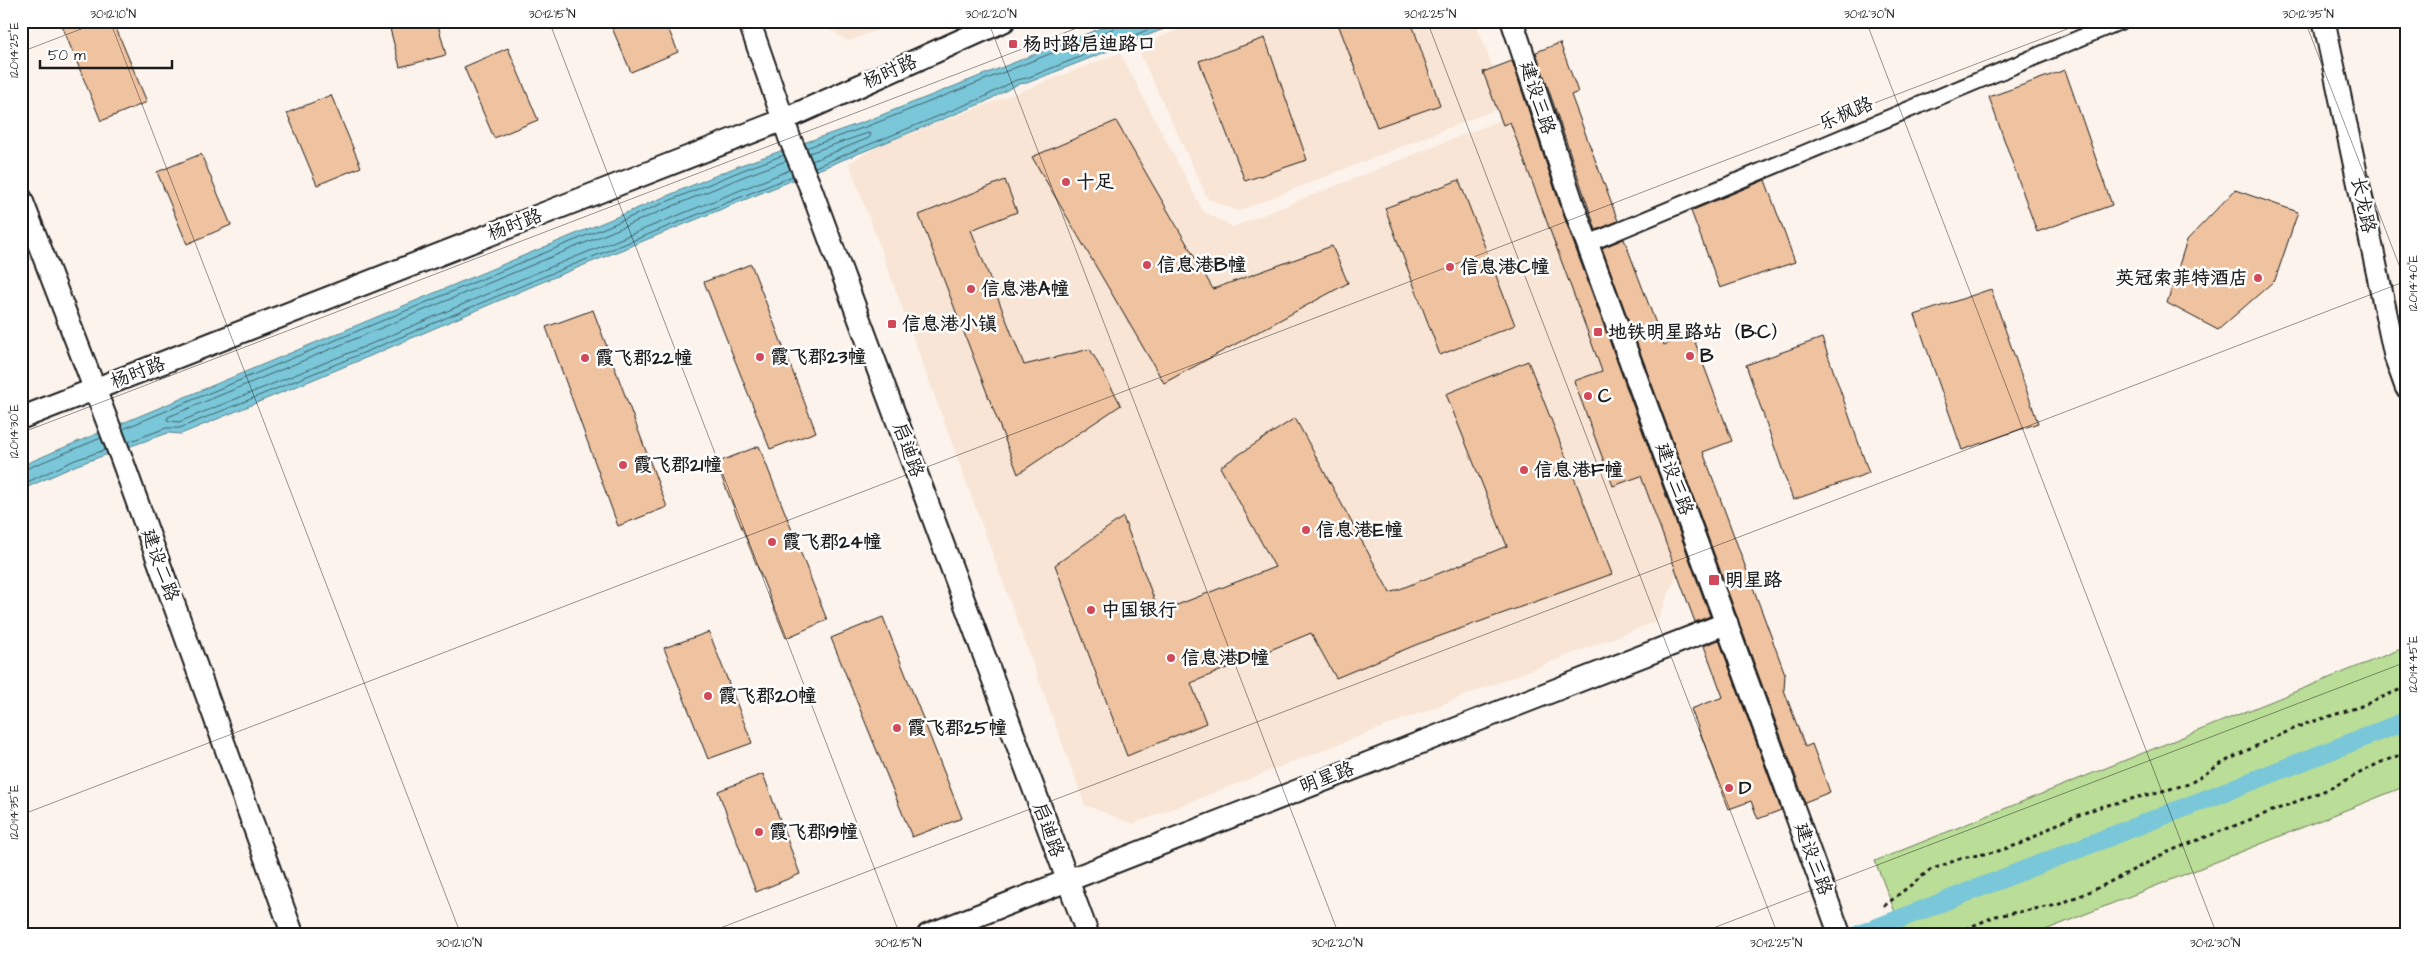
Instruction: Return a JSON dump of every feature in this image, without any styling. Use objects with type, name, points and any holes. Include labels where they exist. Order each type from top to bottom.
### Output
[{"type":"street","name":"启迪路","points":[[748,21],[786,129],[811,189],[1088,935]]},
{"type":"street","name":"杨时路","points":[[21,418],[786,129],[1004,21]]},
{"type":"street","name":"建设三路","points":[[1512,21],[1587,244],[1838,928]]},
{"type":"street","name":"乐枫路","points":[[1587,244],[2121,21]]},
{"type":"street","name":"长龙路","points":[[2324,21],[2406,387]]},
{"type":"street","name":"建设二路","points":[[21,198],[93,390],[121,457],[293,935]]},
{"type":"street","name":"明星路","points":[[928,935],[1066,879],[1727,623]]},
{"type":"path","points":[[1884,906],[1930,870],[1962,858],[1994,852],[2023,843],[2063,821],[2100,807],[2189,784],[2224,762],[2266,741],[2305,724],[2359,707],[2406,687]]},
{"type":"path","points":[[1951,935],[1996,916],[2057,905],[2096,890],[2170,851],[2331,788],[2379,763],[2406,753]]},
{"type":"shaded area","points":[[817,21],[902,21],[848,41]]},
{"type":"shaded area","points":[[1199,21],[1475,21],[1507,105],[1238,211],[1208,199],[1137,47]]},
{"type":"shaded area","points":[[1120,53],[1203,211],[1233,227],[1513,115],[1681,565],[1657,621],[1133,824],[1085,805],[849,163],[876,147]]},
{"type":"green space","points":[[2406,647],[2406,786],[2033,935],[1904,935],[1875,861]]},
{"type":"water","points":[[1119,21],[1184,21],[1027,83],[1018,84],[985,102],[535,285],[181,434],[168,433],[77,465],[21,490],[21,466],[58,450],[741,165],[869,120]]},
{"type":"building","points":[[60,21],[113,21],[147,102],[101,121]]},
{"type":"building","points":[[388,21],[437,21],[446,55],[400,67]]},
{"type":"building","points":[[609,21],[665,21],[678,52],[631,72]]},
{"type":"building","points":[[1337,21],[1411,21],[1440,105],[1377,127]]},
{"type":"building","points":[[1265,38],[1307,160],[1245,181],[1199,61]]},
{"type":"building","points":[[1560,43],[1578,92],[1571,95],[1618,221],[1596,230],[1536,52]]},
{"type":"building","points":[[508,48],[538,120],[494,138],[464,67]]},
{"type":"building","points":[[1512,61],[1562,211],[1710,616],[1695,622],[1641,476],[1613,486],[1574,381],[1602,371],[1510,122],[1503,125],[1483,72]]},
{"type":"building","points":[[2065,70],[2112,205],[2037,232],[1989,97]]},
{"type":"building","points":[[331,95],[361,167],[317,185],[287,113]]},
{"type":"building","name":"信息港B幢","points":[[1116,121],[1213,289],[1332,246],[1348,283],[1164,383],[1032,157]]},
{"type":"building","points":[[201,154],[231,225],[187,244],[157,172]]},
{"type":"building","name":"信息港A幢","points":[[1005,180],[1017,212],[971,230],[1024,365],[1090,349],[1121,405],[1018,474],[919,215]]},
{"type":"building","name":"信息港C幢","points":[[1459,180],[1515,325],[1440,355],[1385,208]]},
{"type":"building","points":[[1765,180],[1795,262],[1720,288],[1691,211]]},
{"type":"building","points":[[2235,190],[2298,212],[2275,280],[2218,330],[2167,303],[2187,240]]},
{"type":"building","points":[[1624,239],[1664,345],[1692,334],[1732,441],[1703,452],[1785,674],[1784,690],[1805,747],[1812,744],[1830,792],[1805,802],[1602,248]]},
{"type":"building","name":"霞飞郡23幢","points":[[751,264],[816,432],[770,449],[704,282]]},
{"type":"building","points":[[1991,289],[2038,423],[1962,450],[1915,315]]},
{"type":"building","points":[[593,310],[667,507],[618,526],[546,327]]},
{"type":"building","points":[[1822,338],[1869,473],[1793,500],[1746,365]]},
{"type":"building","points":[[1528,361],[1612,574],[1418,644],[1336,678],[1311,633],[1191,683],[1206,723],[1127,756],[1055,565],[1123,517],[1159,612],[1275,567],[1220,467],[1295,418],[1390,593],[1507,546],[1446,394]]},
{"type":"building","name":"霞飞郡24幢","points":[[759,446],[827,620],[786,638],[716,463]]},
{"type":"building","name":"霞飞郡25幢","points":[[883,617],[962,818],[912,837],[831,638]]},
{"type":"building","name":"霞飞郡20幢","points":[[709,632],[752,743],[708,759],[664,648]]},
{"type":"building","points":[[1719,640],[1781,810],[1758,819],[1751,801],[1729,809],[1691,709],[1723,697],[1704,646]]},
{"type":"building","name":"霞飞郡19幢","points":[[763,774],[800,874],[756,892],[718,791]]},
{"type":"waterway","points":[[1858,935],[2406,721]]},
{"type":"place","name":"杨时路启迪路口","points":[[1013,44]]},
{"type":"place","name":"十足","points":[[1066,182]]},
{"type":"place","name":"信息港B幢","points":[[1147,265]]},
{"type":"place","name":"信息港C幢","points":[[1450,267]]},
{"type":"place","name":"英冠索菲特酒店","points":[[2258,278]]},
{"type":"place","name":"信息港A幢","points":[[971,289]]},
{"type":"place","name":"信息港小镇","points":[[892,324]]},
{"type":"place","name":"地铁明星路站（B·C）","points":[[1598,332]]},
{"type":"place","name":"B","points":[[1690,356]]},
{"type":"place","name":"霞飞郡23幢","points":[[760,357]]},
{"type":"place","name":"霞飞郡22幢","points":[[585,358]]},
{"type":"place","name":"C","points":[[1588,396]]},
{"type":"place","name":"霞飞郡21幢","points":[[623,465]]},
{"type":"place","name":"信息港F幢","points":[[1524,470]]},
{"type":"place","name":"信息港E幢","points":[[1306,530]]},
{"type":"place","name":"霞飞郡24幢","points":[[772,542]]},
{"type":"place","name":"明星路","points":[[1714,580]]},
{"type":"place","name":"中国银行","points":[[1091,610]]},
{"type":"place","name":"信息港D幢","points":[[1171,658]]},
{"type":"place","name":"霞飞郡20幢","points":[[708,696]]},
{"type":"place","name":"霞飞郡25幢","points":[[897,728]]},
{"type":"place","name":"D","points":[[1729,788]]},
{"type":"place","name":"霞飞郡19幢","points":[[759,832]]}]
